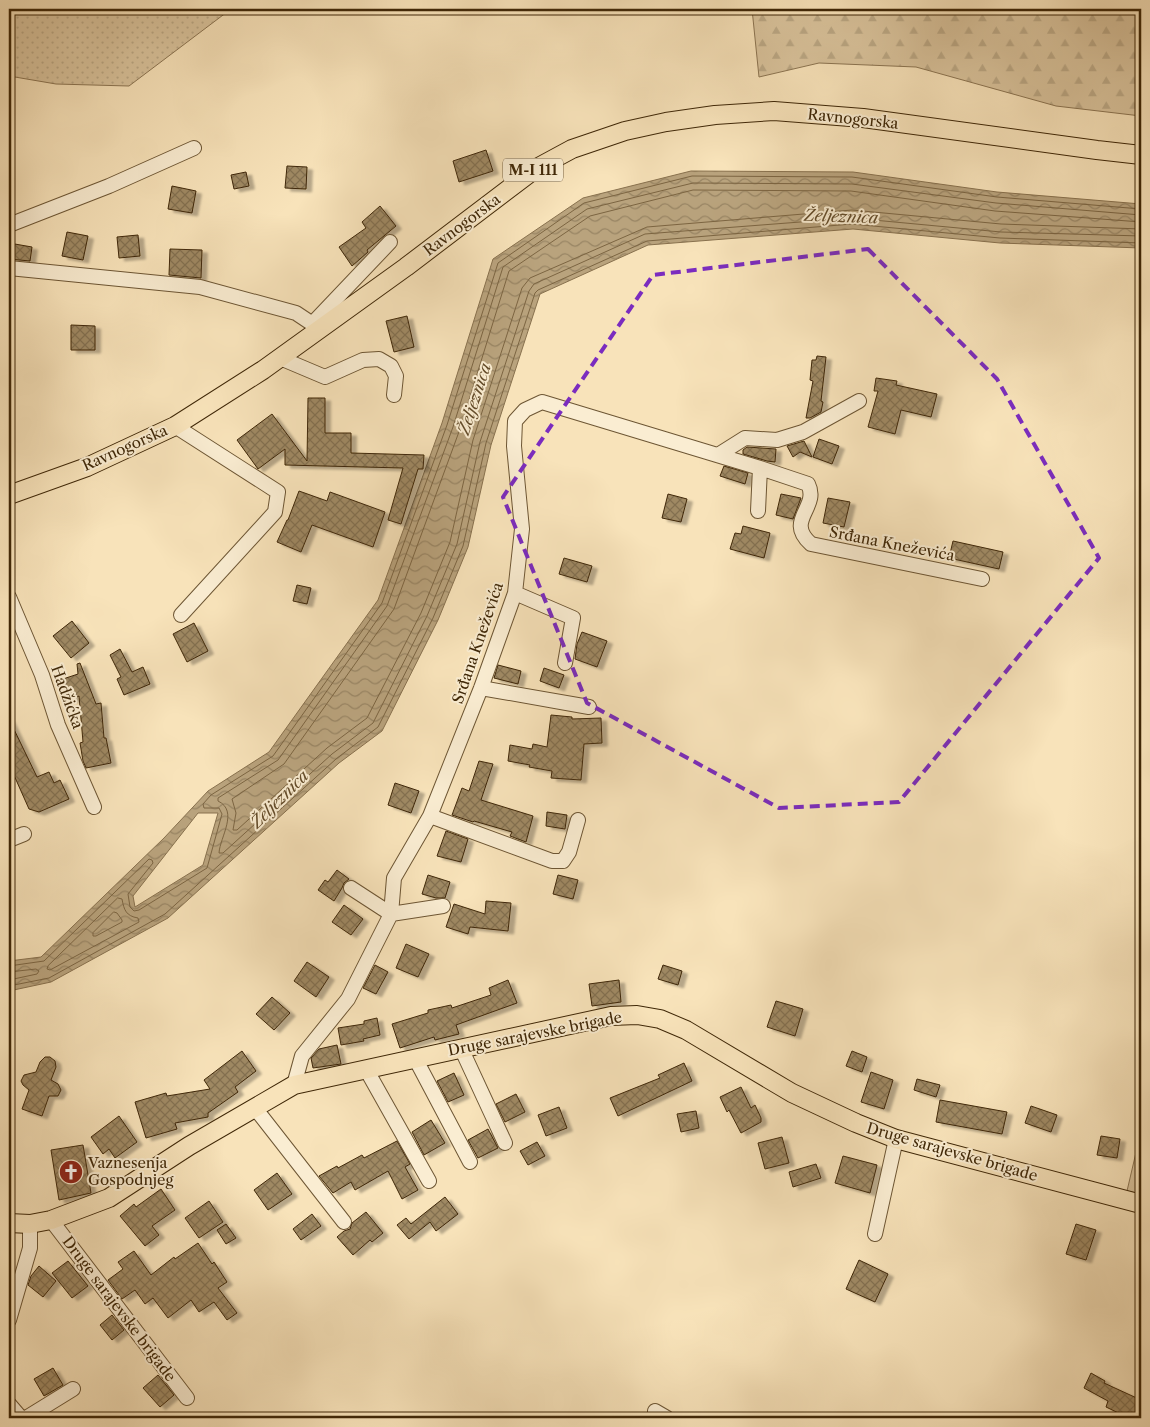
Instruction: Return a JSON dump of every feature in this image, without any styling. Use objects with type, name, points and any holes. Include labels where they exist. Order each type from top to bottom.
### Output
[{"type":"main road","name":"Ravnogorska","points":[[9,495],[86,466],[174,426],[211,405],[280,358],[316,326],[406,267],[535,169],[572,148],[624,131],[666,122],[715,115],[774,111],[863,118],[1141,155]]},
{"type":"main road","name":"Druge sarajevske brigade","points":[[9,1223],[30,1224],[51,1220],[109,1198],[189,1146],[294,1085],[611,1016],[637,1015],[660,1019],[686,1030],[792,1093],[856,1124],[896,1139],[1141,1204]]},
{"type":"street","points":[[9,225],[109,186],[194,148]]},
{"type":"street","points":[[9,268],[200,287],[296,313],[316,326],[390,242]]},
{"type":"street","points":[[280,358],[325,378],[363,360],[378,359],[391,366],[396,376],[394,395]]},
{"type":"street","points":[[718,456],[745,438],[778,440],[803,432],[859,401]]},
{"type":"street","name":"Srđana Kneževića","points":[[294,1085],[302,1056],[348,999],[391,914],[394,878],[430,816],[515,593],[522,529],[514,446],[515,422],[525,410],[542,402],[808,484],[810,496],[799,527],[803,537],[811,544],[982,579]]},
{"type":"street","points":[[174,426],[278,492],[275,512],[181,615]]},
{"type":"street","points":[[758,511],[760,468]]},
{"type":"street","points":[[515,593],[573,618],[565,663]]},
{"type":"street","name":"Hadžićka","points":[[9,597],[42,676],[58,725],[94,807]]},
{"type":"street","points":[[480,688],[589,707]]},
{"type":"street","points":[[430,816],[552,861],[563,861],[569,852],[578,820]]},
{"type":"street","points":[[9,840],[24,834]]},
{"type":"street","points":[[350,888],[391,914],[443,906]]},
{"type":"street","points":[[461,1048],[505,1144]]},
{"type":"street","points":[[415,1058],[470,1162]]},
{"type":"street","points":[[366,1069],[429,1181]]},
{"type":"street","points":[[255,1108],[344,1222]]},
{"type":"street","points":[[875,1234],[896,1139]]},
{"type":"street","name":"Druge sarajevske brigade","points":[[51,1220],[187,1398]]},
{"type":"street","points":[[9,1320],[30,1248],[30,1224]]},
{"type":"street","points":[[26,1418],[73,1389]]},
{"type":"street","points":[[9,1404],[21,1418]]},
{"type":"highlighted area","points":[[868,249],[997,379],[1099,558],[899,802],[779,808],[587,703],[503,497],[653,275]]},
{"type":"green space","points":[[9,9],[231,9],[129,86],[56,84],[9,76]]},
{"type":"green space","points":[[752,9],[1141,9],[1141,116],[1056,106],[916,67],[819,63],[759,77]]},
{"type":"green space","points":[[1141,1131],[1141,1194],[1127,1191]]},
{"type":"water","name":"Željeznica","points":[[691,171],[853,172],[997,192],[1141,204],[1141,248],[1000,243],[853,229],[648,245],[540,294],[491,445],[468,547],[438,620],[382,731],[339,763],[168,918],[51,982],[9,991],[9,961],[41,957],[164,838],[208,791],[269,752],[378,600],[442,423],[493,259],[583,198]],"holes":[[[198,813],[218,813],[203,865],[135,907],[133,896]]]},
{"type":"building","points":[[486,150],[493,171],[459,182],[453,161]]},
{"type":"building","points":[[287,166],[307,167],[306,189],[285,188]]},
{"type":"building","points":[[246,172],[249,186],[234,189],[231,175]]},
{"type":"building","points":[[172,186],[196,191],[192,213],[168,209]]},
{"type":"building","points":[[380,206],[396,226],[367,250],[368,252],[352,266],[339,247],[366,228],[362,222]]},
{"type":"building","points":[[67,232],[88,236],[83,260],[62,256]]},
{"type":"building","points":[[138,235],[140,256],[119,258],[117,237]]},
{"type":"building","points":[[9,243],[32,247],[30,261],[9,259]]},
{"type":"building","points":[[170,249],[202,250],[201,278],[169,275]]},
{"type":"building","points":[[407,316],[414,347],[394,352],[386,321]]},
{"type":"building","points":[[71,325],[95,326],[95,350],[71,350]]},
{"type":"building","points":[[817,356],[826,357],[821,401],[823,402],[821,412],[806,418],[813,381],[810,380],[812,360],[816,360]]},
{"type":"building","points":[[876,378],[897,381],[896,385],[937,394],[931,417],[901,410],[895,434],[868,427],[878,391],[874,391]]},
{"type":"building","points":[[308,398],[325,398],[325,433],[351,433],[351,453],[424,455],[423,469],[418,469],[401,524],[388,520],[403,468],[285,465],[285,449],[258,469],[237,440],[272,414],[307,461]]},
{"type":"building","points":[[819,439],[839,446],[832,464],[813,457]]},
{"type":"building","points":[[804,441],[812,457],[800,452],[793,457],[787,446]]},
{"type":"building","points":[[747,447],[776,449],[775,462],[743,454],[743,450]]},
{"type":"building","points":[[724,466],[748,473],[745,484],[720,476]]},
{"type":"building","points":[[299,491],[327,501],[330,492],[385,512],[373,547],[312,525],[301,552],[277,542]]},
{"type":"building","points":[[668,494],[687,499],[681,522],[662,518]]},
{"type":"building","points":[[781,494],[801,498],[793,519],[776,515]]},
{"type":"building","points":[[828,498],[850,502],[844,527],[823,523]]},
{"type":"building","points":[[743,526],[770,533],[764,558],[730,549],[735,533],[741,534]]},
{"type":"building","points":[[953,541],[1003,552],[999,569],[949,558]]},
{"type":"building","points":[[564,558],[592,566],[587,582],[559,574]]},
{"type":"building","points":[[297,585],[311,588],[307,604],[293,601]]},
{"type":"building","points":[[72,621],[89,643],[71,658],[53,636]]},
{"type":"building","points":[[194,623],[208,651],[187,662],[173,634]]},
{"type":"building","points":[[582,632],[607,641],[597,667],[575,659],[577,644]]},
{"type":"building","points":[[120,649],[132,672],[143,667],[150,684],[124,695],[117,679],[121,677],[110,655]]},
{"type":"building","points":[[80,663],[96,704],[101,703],[104,738],[106,738],[111,763],[86,768],[80,743],[83,742],[79,696],[71,700],[63,679],[78,674],[77,664]]},
{"type":"building","points":[[498,665],[521,671],[518,684],[494,678]]},
{"type":"building","points":[[544,668],[564,675],[559,688],[540,681]]},
{"type":"building","points":[[551,715],[572,717],[572,719],[601,718],[602,743],[584,744],[581,780],[551,778],[552,771],[508,761],[510,745],[532,749],[533,744],[547,747]]},
{"type":"building","points":[[9,719],[37,777],[49,772],[54,783],[60,780],[69,799],[39,812],[29,809],[9,764]]},
{"type":"building","points":[[479,761],[493,764],[481,800],[533,816],[526,842],[510,836],[512,832],[452,815],[462,788],[469,791]]},
{"type":"building","points":[[395,783],[419,791],[411,813],[388,805]]},
{"type":"building","points":[[547,812],[567,815],[565,829],[546,826]]},
{"type":"building","points":[[446,831],[468,839],[461,862],[437,856]]},
{"type":"building","points":[[337,870],[349,879],[344,883],[334,901],[318,890],[325,880],[328,882]]},
{"type":"building","points":[[428,875],[450,882],[445,898],[436,898],[422,894]]},
{"type":"building","points":[[558,875],[578,880],[573,899],[553,894]]},
{"type":"building","points":[[486,901],[511,903],[508,931],[470,927],[468,934],[446,927],[454,904],[485,914]]},
{"type":"building","points":[[344,905],[363,919],[351,935],[332,922]]},
{"type":"building","points":[[406,944],[429,954],[418,977],[396,968]]},
{"type":"building","points":[[307,962],[329,977],[316,997],[294,981]]},
{"type":"building","points":[[375,965],[388,972],[376,994],[363,988]]},
{"type":"building","points":[[663,965],[682,971],[678,985],[658,979]]},
{"type":"building","points":[[508,980],[517,1003],[456,1025],[459,1034],[435,1040],[434,1037],[400,1048],[392,1024],[428,1013],[428,1010],[451,1005],[452,1008],[491,995],[489,988]]},
{"type":"building","points":[[619,980],[621,1002],[592,1006],[589,984]]},
{"type":"building","points":[[272,997],[290,1013],[274,1030],[256,1014]]},
{"type":"building","points":[[776,1001],[803,1009],[795,1036],[767,1027]]},
{"type":"building","points":[[377,1018],[380,1035],[363,1039],[364,1041],[341,1045],[338,1028],[364,1024],[364,1021]]},
{"type":"building","points":[[337,1045],[341,1064],[313,1068],[311,1058],[319,1049]]},
{"type":"building","points":[[242,1051],[256,1071],[235,1087],[238,1092],[208,1113],[208,1117],[175,1123],[177,1129],[146,1138],[135,1102],[166,1093],[167,1096],[210,1089],[204,1080]]},
{"type":"building","points":[[852,1051],[867,1057],[862,1072],[846,1066]]},
{"type":"building","points":[[45,1057],[50,1057],[55,1061],[56,1067],[51,1080],[58,1084],[61,1090],[58,1096],[49,1096],[42,1116],[22,1109],[29,1090],[21,1081],[24,1075],[36,1072],[40,1062]]},
{"type":"building","points":[[684,1063],[692,1081],[618,1116],[610,1098],[660,1078],[658,1075]]},
{"type":"building","points":[[871,1072],[893,1080],[884,1109],[861,1102]]},
{"type":"building","points":[[454,1073],[464,1095],[448,1102],[437,1081]]},
{"type":"building","points":[[917,1079],[940,1085],[936,1097],[914,1090]]},
{"type":"building","points":[[741,1087],[751,1108],[755,1105],[761,1122],[741,1133],[729,1110],[727,1112],[720,1097]]},
{"type":"building","points":[[516,1094],[525,1112],[505,1122],[496,1104]]},
{"type":"building","points":[[940,1100],[1007,1112],[1002,1134],[936,1122]]},
{"type":"building","points":[[1031,1106],[1057,1115],[1051,1132],[1025,1123]]},
{"type":"building","points":[[559,1107],[567,1128],[546,1136],[538,1115]]},
{"type":"building","points":[[696,1111],[699,1128],[681,1132],[677,1114]]},
{"type":"building","points":[[119,1116],[137,1142],[115,1158],[109,1149],[103,1154],[91,1137]]},
{"type":"building","points":[[431,1120],[445,1143],[424,1155],[412,1132]]},
{"type":"building","points":[[488,1129],[498,1148],[478,1158],[468,1140]]},
{"type":"building","points":[[1101,1136],[1120,1139],[1117,1158],[1097,1155]]},
{"type":"building","points":[[782,1137],[789,1163],[765,1169],[758,1143]]},
{"type":"building","points":[[397,1141],[410,1164],[405,1167],[418,1190],[402,1199],[388,1171],[355,1190],[351,1182],[333,1193],[319,1176],[362,1155],[364,1158]]},
{"type":"building","points":[[537,1142],[545,1156],[528,1165],[520,1151]]},
{"type":"building","name":"Vaznesenja Gospodnjeg","points":[[83,1145],[91,1193],[59,1200],[51,1150]]},
{"type":"building","points":[[843,1156],[877,1165],[870,1193],[835,1183]]},
{"type":"building","points":[[816,1164],[821,1178],[793,1187],[789,1172]]},
{"type":"building","points":[[277,1173],[292,1194],[268,1210],[254,1190]]},
{"type":"building","points":[[161,1189],[175,1210],[152,1226],[159,1235],[145,1246],[120,1216],[134,1204],[136,1207]]},
{"type":"building","points":[[445,1197],[458,1214],[436,1231],[430,1222],[409,1239],[397,1225],[406,1218],[411,1224]]},
{"type":"building","points":[[209,1201],[223,1222],[199,1238],[185,1218]]},
{"type":"building","points":[[366,1212],[383,1233],[372,1242],[370,1240],[353,1255],[337,1237],[350,1229],[352,1223]]},
{"type":"building","points":[[312,1214],[321,1226],[301,1240],[293,1229]]},
{"type":"building","points":[[226,1224],[236,1238],[226,1244],[217,1230]]},
{"type":"building","points":[[1076,1224],[1096,1230],[1086,1260],[1066,1254]]},
{"type":"building","points":[[198,1243],[212,1264],[214,1262],[227,1282],[218,1288],[237,1313],[227,1320],[214,1302],[199,1312],[191,1300],[168,1318],[153,1298],[145,1304],[135,1290],[122,1299],[108,1280],[123,1269],[118,1262],[134,1251],[151,1275],[174,1257],[175,1259]]},
{"type":"building","points":[[859,1260],[888,1274],[875,1302],[846,1289]]},
{"type":"building","points":[[68,1261],[88,1286],[72,1298],[52,1273]]},
{"type":"building","points":[[39,1266],[56,1281],[43,1297],[28,1285],[31,1276]]},
{"type":"building","points":[[112,1315],[124,1330],[112,1340],[100,1325]]},
{"type":"building","points":[[53,1368],[63,1385],[44,1396],[34,1379]]},
{"type":"building","points":[[1091,1373],[1105,1381],[1104,1383],[1141,1400],[1141,1405],[1135,1418],[1129,1418],[1106,1407],[1108,1401],[1084,1388]]},
{"type":"building","points":[[158,1375],[174,1395],[160,1407],[143,1388]]},
{"type":"place","name":"Vaznesenja Gospodnjeg","points":[[71,1172]]}]
